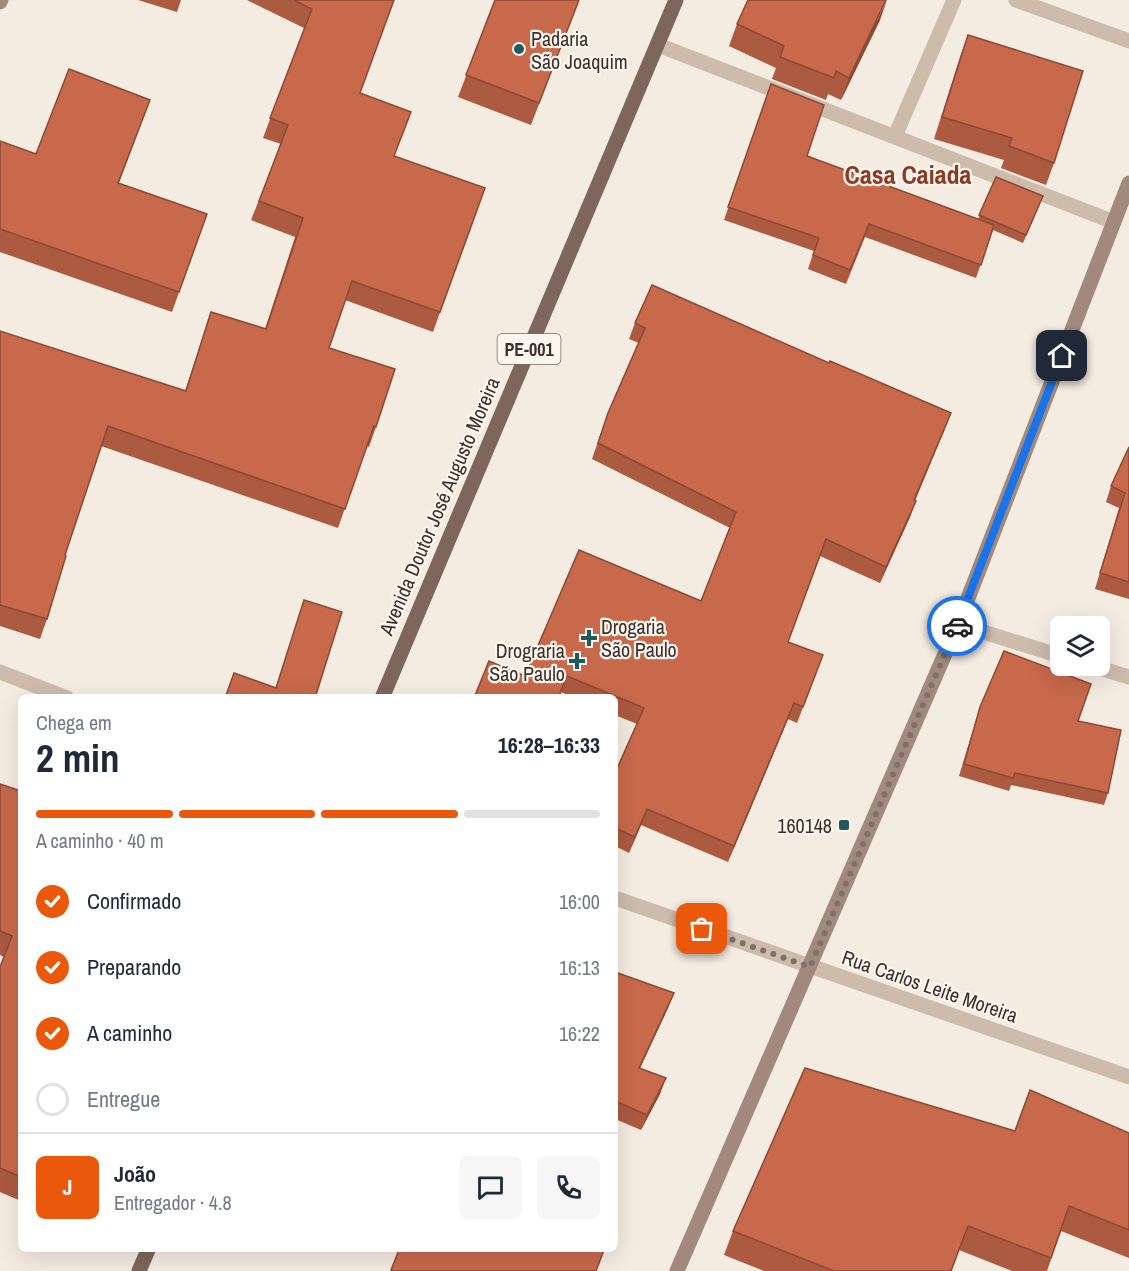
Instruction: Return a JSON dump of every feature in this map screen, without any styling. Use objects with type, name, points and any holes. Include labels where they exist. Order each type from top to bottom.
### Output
[{"type":"main road","name":"Avenida Doutor José Augusto Moreira","points":[[383,694],[676,0]]},
{"type":"main road","points":[[677,1271],[958,624],[1129,183]]},
{"type":"main road","points":[[139,1271],[147,1252]]},
{"type":"street","points":[[895,136],[954,0]]},
{"type":"street","points":[[1016,0],[1129,41]]},
{"type":"street","points":[[657,45],[1114,222]]},
{"type":"street","points":[[958,624],[1050,653]]},
{"type":"street","points":[[1110,671],[1129,677]]},
{"type":"street","points":[[0,672],[57,694]]},
{"type":"street","name":"Rua Carlos Leite Moreira","points":[[618,899],[1129,1077]]},
{"type":"building","points":[[294,0],[394,0],[360,93],[411,112],[394,156],[485,188],[440,312],[352,281],[329,348],[395,369],[345,509],[108,426],[65,555],[47,619],[0,605],[0,331],[186,391],[211,312],[266,329],[303,218],[259,201],[288,125],[270,118],[312,9]]},
{"type":"building","name":"Padaria São Joaquim","points":[[495,0],[579,0],[539,103],[466,75]]},
{"type":"building","points":[[748,0],[886,0],[849,78],[836,71],[834,78],[780,57],[784,46],[737,24]]},
{"type":"building","points":[[968,35],[1083,71],[1054,163],[1009,146],[1012,138],[942,117]]},
{"type":"building","points":[[69,69],[150,100],[118,183],[207,214],[179,292],[0,229],[0,141],[36,154]]},
{"type":"building","points":[[771,84],[824,105],[807,156],[994,225],[981,265],[869,224],[850,270],[813,255],[819,238],[728,207]]},
{"type":"building","points":[[996,177],[1043,196],[1026,235],[979,215]]},
{"type":"building","points":[[652,285],[829,363],[830,361],[951,413],[914,500],[916,501],[886,567],[826,539],[788,642],[823,655],[803,707],[794,703],[734,846],[647,809],[635,837],[618,829],[618,766],[644,708],[618,697],[618,694],[610,694],[567,676],[560,694],[476,694],[489,661],[525,676],[579,550],[701,601],[736,512],[598,443],[608,413],[645,328],[635,323]]},
{"type":"building","points":[[1129,447],[1129,582],[1100,573],[1125,493],[1111,486]]},
{"type":"building","points":[[304,600],[342,612],[316,694],[226,694],[234,673],[276,688]]},
{"type":"building","points":[[1004,651],[1050,668],[1050,676],[1070,676],[1091,684],[1078,721],[1121,730],[1108,793],[1015,773],[1013,778],[964,764],[980,707]]},
{"type":"building","points":[[0,784],[18,790],[18,1176],[0,1168],[0,967],[12,936],[0,931]]},
{"type":"building","points":[[618,973],[674,993],[639,1068],[666,1078],[647,1115],[618,1102]]},
{"type":"building","points":[[805,1068],[1015,1131],[1030,1090],[1129,1133],[1129,1230],[1069,1206],[1051,1258],[968,1226],[951,1271],[834,1271],[733,1231]]},
{"type":"building","points":[[398,1252],[603,1252],[596,1271],[391,1270]]},
{"type":"way so far","points":[[702,929],[810,967],[957,626]]},
{"type":"place","name":"Padaria São Joaquim","points":[[519,49]]},
{"type":"place","name":"Drogaria São Paulo","points":[[589,638]]},
{"type":"place","name":"Drograria São Paulo","points":[[577,661]]},
{"type":"place","name":"160148","points":[[844,825]]},
{"type":"district","name":"Casa Caiada","points":[[908,174]]},
{"type":"route","points":[[957,626],[1062,356]]}]
